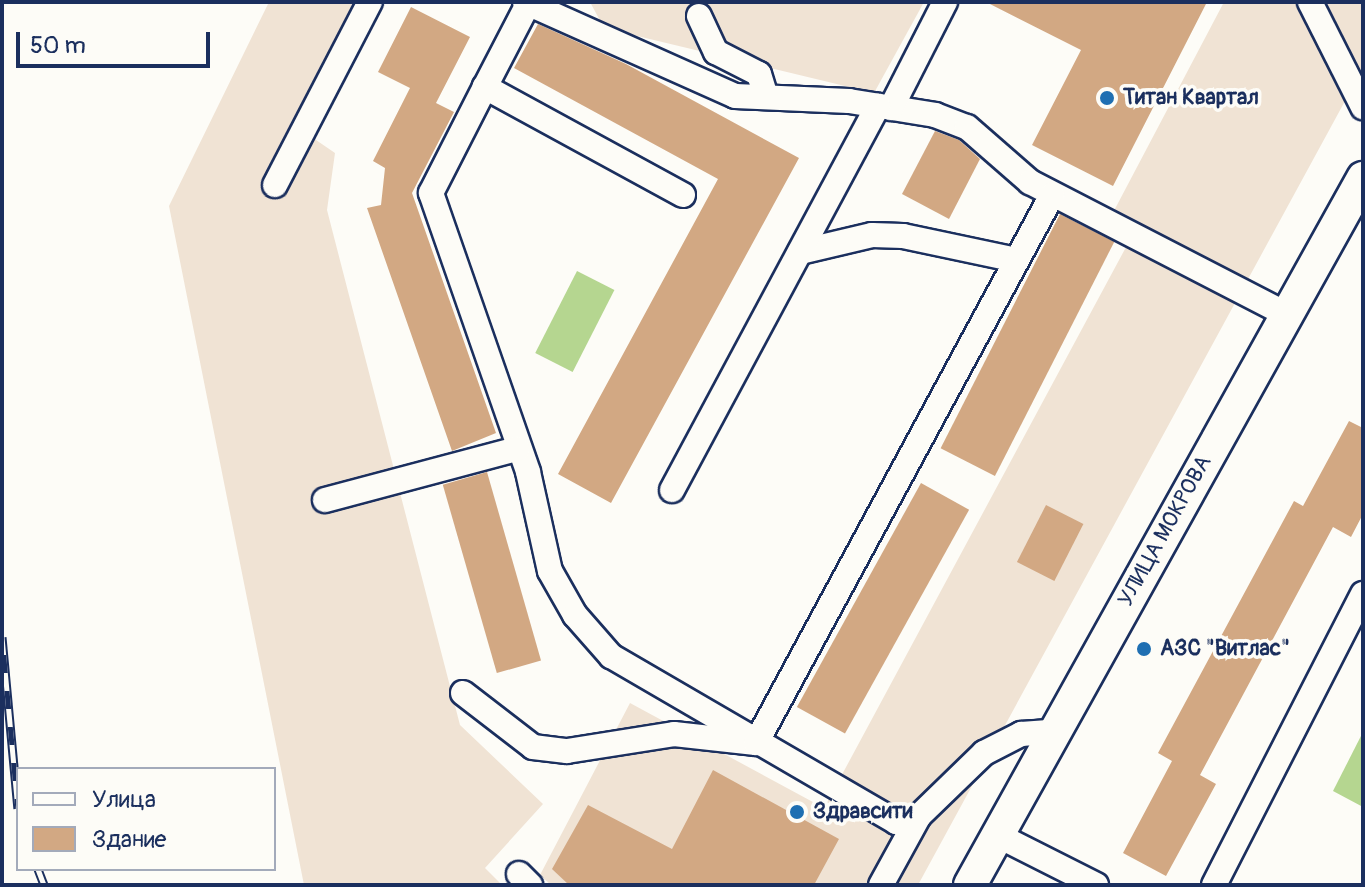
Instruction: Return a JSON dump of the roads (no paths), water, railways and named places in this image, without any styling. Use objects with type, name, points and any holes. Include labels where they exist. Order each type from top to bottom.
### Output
[{"type":"main road","name":"УЛИЦА МОКРОВА","points":[[970,885],[1052,732],[1363,178]]},
{"type":"lane","points":[[275,185],[370,2]]},
{"type":"lane","points":[[919,816],[896,822],[611,656],[575,615],[550,571],[517,449],[431,193],[527,2],[702,85],[766,97],[885,107],[967,127],[1052,195],[1288,315]]},
{"type":"lane","points":[[672,490],[800,252],[945,2]]},
{"type":"lane","points":[[1310,2],[1363,107]]},
{"type":"lane","points":[[699,16],[716,52],[759,74],[766,97]]},
{"type":"lane","points":[[485,87],[683,195]]},
{"type":"lane","points":[[756,743],[1052,195]]},
{"type":"lane","points":[[800,252],[872,235],[903,236],[1017,260]]},
{"type":"lane","points":[[325,500],[517,449]]},
{"type":"lane","points":[[1214,885],[1363,594]]},
{"type":"lane","points":[[463,693],[533,747],[567,751],[674,734],[756,743]]},
{"type":"lane","points":[[881,885],[919,816],[984,753],[1021,734],[1052,732]]},
{"type":"lane","points":[[997,835],[1096,885]]},
{"type":"railway","points":[[2,637],[16,787]]},
{"type":"railway","points":[[39,871],[44,885]]},
{"type":"place","name":"Титан Квартал","points":[[1107,98]]},
{"type":"place","name":"АЗС \"Витлас\"","points":[[1144,649]]},
{"type":"place","name":"Здравсити","points":[[797,812]]}]
